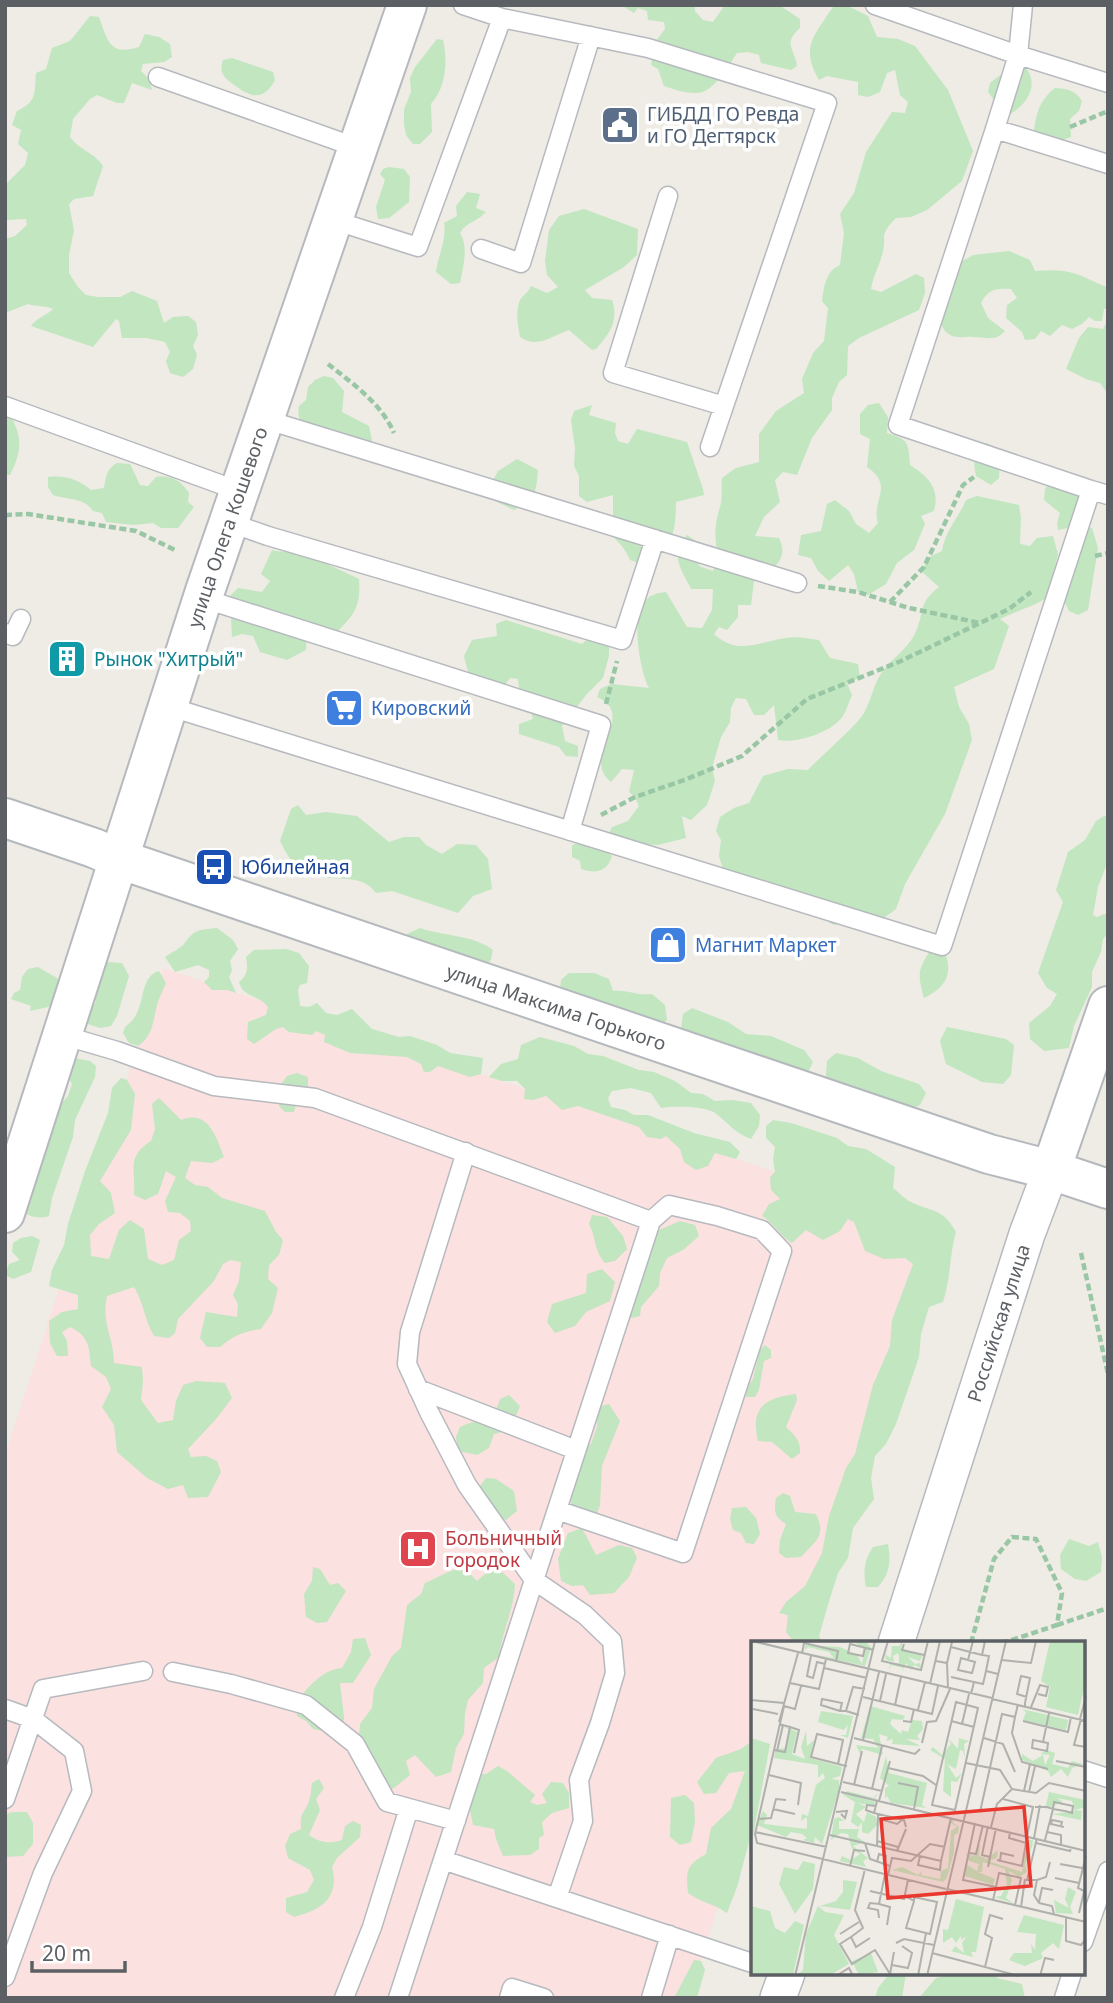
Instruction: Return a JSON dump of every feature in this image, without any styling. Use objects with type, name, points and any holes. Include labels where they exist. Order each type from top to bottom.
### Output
[{"type":"main road","name":"улица Олега Кошевого","points":[[9,1190],[62,1035],[202,598],[407,5]]},
{"type":"main road","name":"улица Максима Горького","points":[[5,818],[989,1154],[1051,1170],[1108,1189]]},
{"type":"main road","name":"Российская улица","points":[[1051,1170],[1108,1006]]},
{"type":"street","name":"Российская улица","points":[[897,1641],[1027,1234],[1051,1170]]},
{"type":"lane","points":[[463,5],[502,18],[648,48],[827,103],[710,447]]},
{"type":"lane","points":[[875,5],[1108,83]]},
{"type":"lane","points":[[167,706],[942,946],[1068,562],[1099,493],[898,425],[1018,55],[1023,5]]},
{"type":"lane","points":[[333,220],[418,247],[502,18]]},
{"type":"lane","points":[[481,249],[521,263],[591,36]]},
{"type":"lane","points":[[158,78],[358,148]]},
{"type":"lane","points":[[995,129],[1108,164]]},
{"type":"lane","points":[[668,196],[613,373],[724,406]]},
{"type":"lane","points":[[5,406],[234,507],[268,536],[622,640],[654,539]]},
{"type":"lane","points":[[264,419],[797,583]]},
{"type":"lane","points":[[202,598],[601,725],[570,831]]},
{"type":"lane","points":[[5,633],[13,636],[21,619]]},
{"type":"lane","points":[[62,1035],[117,1051],[214,1086],[315,1098],[651,1221]]},
{"type":"lane","points":[[466,1152],[410,1332],[407,1364],[467,1485],[534,1580],[585,1615],[612,1641],[615,1673],[579,1780],[583,1821],[557,1898]]},
{"type":"lane","points":[[398,1998],[651,1221],[669,1205],[762,1230],[782,1251],[683,1553],[557,1510]]},
{"type":"lane","points":[[418,1389],[576,1450]]},
{"type":"lane","points":[[5,1799],[43,1689],[143,1671]]},
{"type":"lane","points":[[173,1672],[231,1684],[306,1705],[355,1744],[387,1802],[456,1821]]},
{"type":"lane","points":[[5,1709],[33,1719],[74,1751],[82,1791],[43,1874],[5,1977]]},
{"type":"lane","points":[[344,1998],[372,1927],[409,1808]]},
{"type":"lane","points":[[443,1860],[751,1963]]},
{"type":"lane","points":[[1085,1936],[1108,1871]]},
{"type":"lane","points":[[651,1998],[670,1936]]},
{"type":"lane","points":[[1064,1998],[1071,1975]]},
{"type":"lane","points":[[509,1998],[512,1988],[544,1998]]},
{"type":"path","points":[[328,364],[366,393],[390,424],[407,462]]},
{"type":"path","points":[[890,602],[924,567],[963,485],[1001,460]]},
{"type":"path","points":[[5,515],[28,514],[136,531],[177,551]]},
{"type":"path","points":[[570,831],[635,797],[742,756],[807,699],[901,661],[1009,609],[1068,562],[1108,553]]},
{"type":"path","points":[[797,583],[858,592],[980,623]]},
{"type":"path","points":[[601,725],[622,640]]},
{"type":"path","points":[[1081,1254],[1108,1374]]},
{"type":"path","points":[[972,1641],[995,1559],[1012,1536],[1036,1539],[1062,1593],[1057,1625]]},
{"type":"path","points":[[1009,1641],[1108,1608]]},
{"type":"shaded area","name":"Больничный городок","points":[[163,968],[934,1225],[802,1641],[751,1641],[751,1802],[689,1998],[5,1998],[5,1455]]},
{"type":"green space","points":[[621,5],[695,5],[695,11],[703,20],[713,22],[725,5],[779,5],[800,19],[800,28],[791,43],[797,66],[791,70],[761,63],[759,55],[737,53],[731,62],[730,73],[707,90],[689,93],[664,86],[658,69],[651,65],[655,42],[665,29],[664,22],[648,20],[647,11],[638,8],[634,13]]},
{"type":"green space","points":[[846,5],[868,16],[877,37],[898,39],[915,46],[948,90],[973,151],[962,181],[927,210],[911,217],[896,218],[887,229],[884,249],[871,289],[881,292],[916,274],[924,278],[925,293],[919,310],[859,338],[848,346],[847,375],[839,382],[832,398],[832,410],[812,438],[797,475],[783,472],[775,480],[780,502],[764,517],[755,536],[779,538],[782,546],[781,558],[773,568],[754,581],[751,605],[738,605],[738,617],[727,630],[719,627],[714,634],[723,641],[740,646],[790,637],[819,640],[830,658],[858,664],[860,678],[847,683],[852,695],[838,722],[814,736],[795,740],[778,740],[774,705],[764,715],[754,715],[746,699],[736,698],[731,708],[730,722],[721,737],[712,768],[715,781],[707,805],[691,820],[682,816],[686,838],[658,845],[605,842],[612,827],[628,821],[639,806],[629,792],[634,770],[622,769],[611,782],[603,772],[601,761],[612,714],[608,705],[597,697],[600,689],[611,684],[649,688],[640,659],[637,634],[639,613],[644,602],[650,597],[666,592],[687,627],[702,628],[712,610],[713,589],[691,589],[678,562],[679,549],[687,535],[696,541],[699,566],[713,571],[719,559],[715,533],[722,478],[736,468],[759,462],[759,434],[776,411],[804,393],[802,379],[813,353],[824,341],[828,308],[822,301],[825,285],[832,271],[840,265],[844,233],[840,214],[854,193],[866,152],[892,112],[905,113],[908,102],[900,95],[895,70],[887,73],[880,92],[868,97],[858,95],[858,82],[827,76],[819,80],[810,59],[812,42],[833,7]]},
{"type":"green space","points":[[90,16],[99,17],[108,40],[116,48],[122,50],[139,47],[145,34],[159,37],[170,44],[172,57],[164,62],[143,64],[141,71],[149,79],[152,90],[132,83],[124,103],[97,95],[90,99],[73,119],[70,137],[103,166],[93,196],[74,199],[69,204],[74,230],[69,273],[86,295],[120,297],[132,291],[157,301],[164,323],[173,317],[188,316],[196,322],[198,335],[193,346],[197,355],[193,369],[183,377],[170,373],[166,361],[170,352],[165,342],[147,338],[122,338],[119,321],[116,319],[93,347],[31,326],[53,309],[28,304],[5,313],[5,239],[15,236],[27,225],[26,219],[5,220],[5,185],[25,165],[28,153],[18,144],[21,130],[12,125],[17,111],[32,100],[36,73],[46,69],[52,48],[70,41]]},
{"type":"green space","points":[[437,39],[443,40],[445,65],[443,82],[431,104],[432,132],[420,144],[413,144],[406,135],[404,124],[404,109],[411,92],[410,78],[415,67]]},
{"type":"green space","points":[[232,58],[273,72],[275,80],[263,94],[248,94],[226,79],[222,73],[223,60]]},
{"type":"green space","points":[[1024,66],[1031,80],[1029,95],[1019,107],[1006,116],[988,92],[990,83],[999,76]]},
{"type":"green space","points":[[1055,88],[1071,91],[1082,101],[1079,111],[1070,119],[1071,137],[1060,141],[1042,140],[1034,132],[1036,119],[1042,102]]},
{"type":"green space","points":[[383,169],[404,169],[410,177],[409,202],[389,218],[378,219],[376,207],[385,180],[380,174]]},
{"type":"green space","points":[[467,192],[480,194],[476,208],[486,212],[460,233],[465,251],[464,264],[460,283],[451,284],[436,272],[444,223],[457,216],[456,206]]},
{"type":"green space","points":[[584,209],[638,229],[637,255],[624,267],[585,290],[592,298],[612,300],[614,321],[609,332],[596,349],[592,350],[569,330],[539,342],[520,337],[517,314],[520,300],[531,286],[547,293],[558,287],[547,275],[545,261],[549,230],[559,216]]},
{"type":"green space","points":[[1009,251],[1030,260],[1035,271],[1071,272],[1108,287],[1108,308],[1104,309],[1102,321],[1089,317],[1072,329],[1062,325],[1050,336],[1041,331],[1035,339],[1025,340],[1022,332],[1006,318],[1007,305],[1017,298],[1011,289],[1001,289],[990,292],[981,303],[988,318],[1005,331],[998,337],[959,337],[946,332],[935,312],[948,285],[958,274],[961,262],[973,255]]},
{"type":"green space","points":[[1108,319],[1108,394],[1100,383],[1066,369],[1079,338],[1088,327],[1103,329]]},
{"type":"green space","points":[[324,376],[333,378],[344,391],[342,412],[369,426],[372,441],[364,449],[327,447],[308,442],[300,420],[299,406],[306,400],[308,387]]},
{"type":"green space","points":[[879,403],[888,417],[887,433],[904,440],[910,465],[931,484],[935,503],[934,511],[921,516],[925,524],[914,550],[897,563],[886,584],[868,595],[858,592],[854,574],[848,565],[829,581],[818,571],[811,558],[798,555],[801,535],[821,531],[827,504],[835,500],[849,511],[856,524],[869,533],[878,523],[877,507],[881,487],[880,481],[867,467],[870,439],[860,434],[860,414],[868,405]]},
{"type":"green space","points":[[592,405],[589,415],[616,423],[618,441],[628,444],[637,429],[687,442],[703,489],[704,495],[676,502],[670,540],[639,563],[630,560],[609,530],[607,524],[613,515],[613,495],[587,502],[579,496],[571,420],[574,411]]},
{"type":"green space","points":[[5,407],[15,425],[19,440],[18,456],[10,475],[5,475]]},
{"type":"green space","points":[[987,443],[995,450],[999,462],[999,478],[991,485],[976,476],[974,464],[977,448]]},
{"type":"green space","points":[[517,459],[538,470],[533,495],[514,510],[497,502],[489,488],[498,471]]},
{"type":"green space","points":[[117,463],[130,464],[140,485],[148,486],[156,477],[161,477],[175,479],[182,485],[189,493],[188,502],[194,507],[178,528],[161,528],[153,523],[133,525],[106,522],[102,513],[93,511],[80,501],[53,495],[48,487],[48,477],[65,477],[91,490],[104,488],[109,471]]},
{"type":"green space","points":[[1068,475],[1090,480],[1103,494],[1068,528],[1058,530],[1060,513],[1044,500],[1045,489],[1054,477]]},
{"type":"green space","points":[[977,496],[1019,505],[1020,544],[1030,546],[1037,538],[1053,536],[1058,554],[1047,598],[1000,619],[1009,626],[994,669],[954,687],[959,707],[969,724],[972,740],[945,814],[905,884],[896,909],[874,925],[845,922],[834,925],[726,879],[719,856],[721,840],[716,831],[720,817],[749,803],[763,776],[788,769],[808,770],[861,717],[879,677],[911,640],[925,602],[939,587],[921,571],[929,557],[942,551],[946,537],[966,500]]},
{"type":"green space","points":[[1080,526],[1092,528],[1098,548],[1088,610],[1078,615],[1069,611],[1062,597],[1076,563]]},
{"type":"green space","points":[[272,550],[308,556],[359,579],[357,604],[347,621],[335,634],[307,631],[306,650],[287,660],[260,652],[253,636],[242,634],[232,637],[230,596],[238,588],[262,592],[270,581],[261,574]]},
{"type":"green space","points":[[506,620],[582,644],[589,638],[609,644],[603,678],[562,726],[565,741],[578,746],[578,757],[566,756],[559,747],[519,734],[519,724],[533,719],[528,702],[519,690],[518,679],[510,678],[499,693],[469,676],[464,656],[472,640],[497,636],[496,624]]},
{"type":"green space","points":[[298,805],[306,815],[326,812],[357,816],[389,842],[404,837],[419,837],[426,845],[442,854],[457,844],[476,845],[488,859],[492,889],[473,896],[458,913],[392,891],[376,893],[360,881],[308,874],[293,863],[280,841],[291,809]]},
{"type":"green space","points":[[1108,816],[1108,861],[1098,887],[1093,915],[1108,915],[1108,933],[1103,939],[1101,952],[1092,972],[1092,987],[1074,1026],[1069,1048],[1044,1051],[1030,1039],[1029,1023],[1050,1006],[1057,994],[1047,988],[1038,973],[1063,902],[1056,890],[1068,852],[1085,840],[1096,821]]},
{"type":"green space","points":[[583,842],[603,848],[612,856],[604,868],[596,871],[581,869],[580,861],[572,857],[572,845]]},
{"type":"green space","points":[[217,928],[233,940],[238,949],[230,961],[232,970],[229,977],[236,993],[212,990],[204,982],[209,977],[209,970],[198,965],[175,972],[165,957],[182,946],[194,933]]},
{"type":"green space","points":[[420,928],[485,945],[493,950],[491,959],[485,969],[410,948],[407,934]]},
{"type":"green space","points":[[942,946],[948,963],[947,976],[939,988],[924,998],[920,983],[921,966],[932,948]]},
{"type":"green space","points":[[286,949],[299,953],[309,966],[307,983],[300,985],[298,990],[300,1006],[309,1007],[317,1003],[326,1013],[337,1015],[352,1009],[372,1029],[399,1037],[410,1036],[437,1045],[450,1053],[483,1058],[481,1074],[470,1077],[438,1066],[430,1072],[424,1072],[421,1064],[407,1057],[350,1053],[324,1042],[325,1035],[316,1031],[312,1035],[289,1032],[283,1027],[254,1044],[247,1039],[248,1022],[266,1015],[268,1007],[241,987],[239,982],[247,971],[246,957],[254,950]]},
{"type":"green space","points":[[108,962],[122,963],[129,976],[117,1016],[111,1026],[100,1028],[85,1023],[86,1008],[95,1004],[101,972]]},
{"type":"green space","points":[[38,967],[62,981],[52,1006],[30,1011],[31,1006],[11,999],[14,993],[20,990],[22,977],[28,969]]},
{"type":"green space","points":[[159,971],[166,983],[150,1033],[138,1046],[129,1043],[123,1033],[125,1027],[137,1012],[147,980]]},
{"type":"green space","points":[[569,973],[594,973],[609,979],[613,991],[652,994],[665,1005],[667,1020],[658,1027],[559,999],[561,980]]},
{"type":"green space","points":[[692,1008],[728,1022],[746,1034],[771,1036],[804,1050],[813,1062],[804,1081],[681,1029],[683,1014]]},
{"type":"green space","points":[[947,1027],[1006,1039],[1014,1045],[1011,1075],[1003,1084],[982,1082],[946,1064],[940,1041]]},
{"type":"green space","points":[[540,1037],[574,1046],[588,1054],[603,1056],[639,1070],[654,1072],[675,1081],[691,1093],[703,1094],[715,1101],[751,1103],[760,1115],[759,1126],[751,1139],[710,1111],[689,1107],[661,1108],[651,1093],[631,1088],[612,1091],[608,1098],[611,1107],[634,1115],[648,1115],[694,1133],[730,1142],[740,1152],[736,1159],[715,1153],[708,1166],[696,1170],[684,1162],[680,1149],[666,1136],[661,1139],[647,1137],[639,1127],[578,1106],[562,1110],[546,1096],[533,1100],[524,1099],[525,1089],[517,1081],[502,1081],[489,1077],[501,1064],[518,1059],[521,1045]]},
{"type":"green space","points":[[836,1053],[858,1058],[881,1071],[919,1084],[926,1093],[920,1105],[904,1111],[825,1087],[827,1061]]},
{"type":"green space","points":[[69,1057],[90,1061],[96,1066],[95,1077],[75,1120],[73,1137],[52,1198],[49,1216],[36,1217],[28,1215],[18,1207],[60,1105],[68,1096],[72,1084],[64,1070]]},
{"type":"green space","points":[[297,1073],[308,1077],[308,1088],[298,1096],[294,1112],[285,1112],[279,1106],[279,1087],[287,1076]]},
{"type":"green space","points":[[121,1078],[127,1080],[135,1094],[131,1130],[100,1181],[111,1193],[115,1213],[99,1224],[90,1235],[91,1256],[109,1259],[119,1230],[130,1220],[144,1229],[148,1259],[162,1265],[174,1260],[179,1240],[191,1231],[190,1221],[180,1213],[168,1212],[165,1201],[176,1177],[166,1171],[158,1194],[145,1200],[134,1195],[135,1158],[151,1141],[155,1129],[152,1104],[159,1098],[181,1120],[198,1118],[210,1126],[224,1157],[212,1163],[191,1161],[185,1178],[195,1185],[208,1187],[222,1198],[265,1211],[283,1240],[279,1255],[269,1265],[268,1279],[278,1288],[272,1313],[261,1329],[239,1335],[220,1347],[207,1347],[200,1338],[206,1312],[237,1317],[238,1304],[233,1295],[239,1281],[241,1262],[230,1260],[223,1264],[214,1281],[178,1319],[175,1333],[169,1338],[154,1336],[134,1287],[107,1296],[106,1315],[114,1363],[142,1367],[141,1400],[158,1423],[173,1420],[176,1401],[183,1385],[196,1381],[225,1383],[232,1398],[188,1449],[191,1457],[206,1456],[217,1461],[221,1472],[208,1497],[188,1498],[183,1485],[168,1489],[147,1478],[117,1452],[114,1425],[102,1407],[111,1389],[106,1377],[91,1366],[84,1338],[70,1327],[62,1332],[67,1341],[68,1356],[57,1356],[50,1343],[49,1321],[62,1312],[78,1309],[78,1295],[49,1286],[85,1171],[108,1113],[112,1088]]},
{"type":"green space","points":[[773,1120],[791,1123],[837,1138],[848,1146],[866,1149],[895,1167],[893,1188],[908,1201],[941,1214],[956,1232],[943,1302],[929,1307],[921,1334],[919,1357],[896,1424],[886,1444],[875,1456],[871,1478],[874,1499],[853,1528],[848,1558],[838,1573],[819,1636],[822,1641],[793,1641],[786,1632],[788,1615],[779,1613],[786,1602],[805,1586],[822,1553],[829,1516],[846,1468],[855,1454],[873,1385],[890,1346],[892,1320],[913,1264],[905,1258],[884,1259],[865,1251],[854,1222],[848,1219],[840,1231],[823,1240],[806,1230],[792,1243],[783,1236],[762,1216],[769,1204],[780,1199],[771,1190],[770,1177],[775,1172],[775,1147],[766,1138],[766,1126]]},
{"type":"green space","points":[[592,1215],[607,1217],[623,1236],[627,1249],[615,1261],[605,1263],[599,1253],[589,1224]]},
{"type":"green space","points":[[680,1221],[695,1225],[699,1236],[683,1250],[667,1258],[660,1273],[659,1286],[641,1307],[640,1316],[627,1319],[647,1235]]},
{"type":"green space","points":[[32,1236],[40,1240],[31,1272],[13,1279],[5,1275],[9,1264],[20,1260],[12,1252],[13,1243]]},
{"type":"green space","points":[[602,1269],[615,1282],[610,1301],[586,1312],[575,1326],[555,1333],[547,1322],[552,1304],[586,1293],[587,1274]]},
{"type":"green space","points":[[765,1345],[771,1350],[771,1358],[764,1361],[759,1390],[755,1397],[746,1397],[760,1350]]},
{"type":"green space","points":[[796,1394],[797,1400],[786,1427],[799,1445],[800,1453],[792,1459],[772,1442],[758,1441],[756,1420],[762,1406],[768,1402]]},
{"type":"green space","points":[[509,1395],[520,1406],[511,1424],[494,1434],[489,1448],[477,1455],[458,1451],[456,1437],[460,1427],[490,1415],[500,1399]]},
{"type":"green space","points":[[609,1404],[620,1421],[602,1466],[600,1505],[594,1522],[576,1517],[571,1504],[576,1450],[591,1444],[597,1427],[598,1407]]},
{"type":"green space","points":[[486,1478],[496,1479],[514,1491],[517,1511],[506,1520],[484,1510],[480,1486]]},
{"type":"green space","points":[[783,1493],[790,1496],[795,1512],[816,1514],[819,1522],[818,1538],[801,1557],[786,1558],[779,1553],[786,1524],[777,1516],[775,1507],[776,1498]]},
{"type":"green space","points":[[746,1507],[756,1518],[760,1534],[754,1544],[746,1543],[741,1533],[733,1530],[730,1519],[732,1508]]},
{"type":"green space","points":[[582,1528],[596,1555],[619,1545],[632,1548],[637,1558],[629,1577],[614,1593],[590,1595],[583,1585],[572,1586],[561,1581],[558,1559],[568,1533]]},
{"type":"green space","points":[[1069,1539],[1089,1546],[1098,1542],[1102,1557],[1101,1572],[1086,1581],[1075,1579],[1061,1569],[1060,1555]]},
{"type":"green space","points":[[888,1544],[889,1562],[885,1577],[878,1587],[866,1587],[865,1566],[870,1552],[873,1547]]},
{"type":"green space","points":[[313,1567],[320,1569],[330,1585],[338,1583],[346,1591],[327,1622],[317,1623],[306,1617],[304,1594],[312,1581]]},
{"type":"green space","points":[[464,1568],[477,1581],[485,1574],[500,1570],[515,1584],[499,1657],[484,1668],[483,1683],[468,1700],[464,1734],[456,1748],[451,1772],[436,1777],[415,1755],[406,1761],[410,1775],[394,1788],[382,1792],[359,1738],[360,1724],[372,1708],[374,1689],[392,1656],[401,1648],[407,1605],[421,1594],[425,1583]]},
{"type":"green space","points":[[365,1638],[371,1655],[353,1683],[340,1683],[343,1735],[313,1729],[297,1716],[296,1702],[322,1676],[342,1668],[351,1652],[353,1639]]},
{"type":"green space","points":[[751,1742],[751,1835],[727,1913],[688,1893],[688,1874],[691,1865],[706,1854],[711,1828],[731,1809],[745,1771],[729,1773],[716,1793],[704,1794],[697,1782],[716,1758],[741,1749]]},
{"type":"green space","points":[[498,1766],[535,1795],[530,1802],[537,1805],[547,1803],[542,1794],[551,1782],[563,1783],[569,1793],[569,1808],[552,1813],[542,1822],[544,1835],[539,1838],[539,1849],[530,1855],[503,1856],[494,1829],[473,1825],[470,1810],[463,1799],[471,1774],[486,1774]]},
{"type":"green space","points":[[319,1779],[324,1788],[316,1799],[320,1810],[309,1835],[325,1842],[342,1840],[345,1826],[353,1821],[361,1825],[360,1837],[337,1858],[332,1867],[334,1878],[331,1895],[312,1911],[294,1917],[286,1912],[286,1898],[307,1892],[314,1880],[310,1870],[288,1858],[285,1846],[290,1834],[301,1829],[302,1815],[310,1799],[312,1783]]},
{"type":"green space","points":[[685,1795],[694,1803],[695,1822],[691,1842],[680,1845],[670,1837],[671,1798]]},
{"type":"green space","points":[[27,1812],[33,1823],[33,1844],[23,1856],[5,1857],[5,1815]]},
{"type":"green space","points":[[694,1960],[701,1961],[705,1970],[697,1998],[674,1998]]},
{"type":"green space","points":[[888,1975],[906,1975],[902,1998],[875,1998],[878,1988]]},
{"type":"green space","points":[[996,1975],[997,1978],[1022,1984],[1025,1998],[919,1998],[936,1978]]},
{"type":"place","name":"ГИБДД ГО Ревда и ГО Дегтярск","points":[[620,125]]},
{"type":"place","name":"Рынок \"Хитрый\"","points":[[67,659]]},
{"type":"place","name":"Кировский","points":[[344,708]]},
{"type":"place","name":"Юбилейная","points":[[214,867]]},
{"type":"place","name":"Магнит Маркет","points":[[668,945]]},
{"type":"place","name":"Больничный городок","points":[[418,1549]]}]
